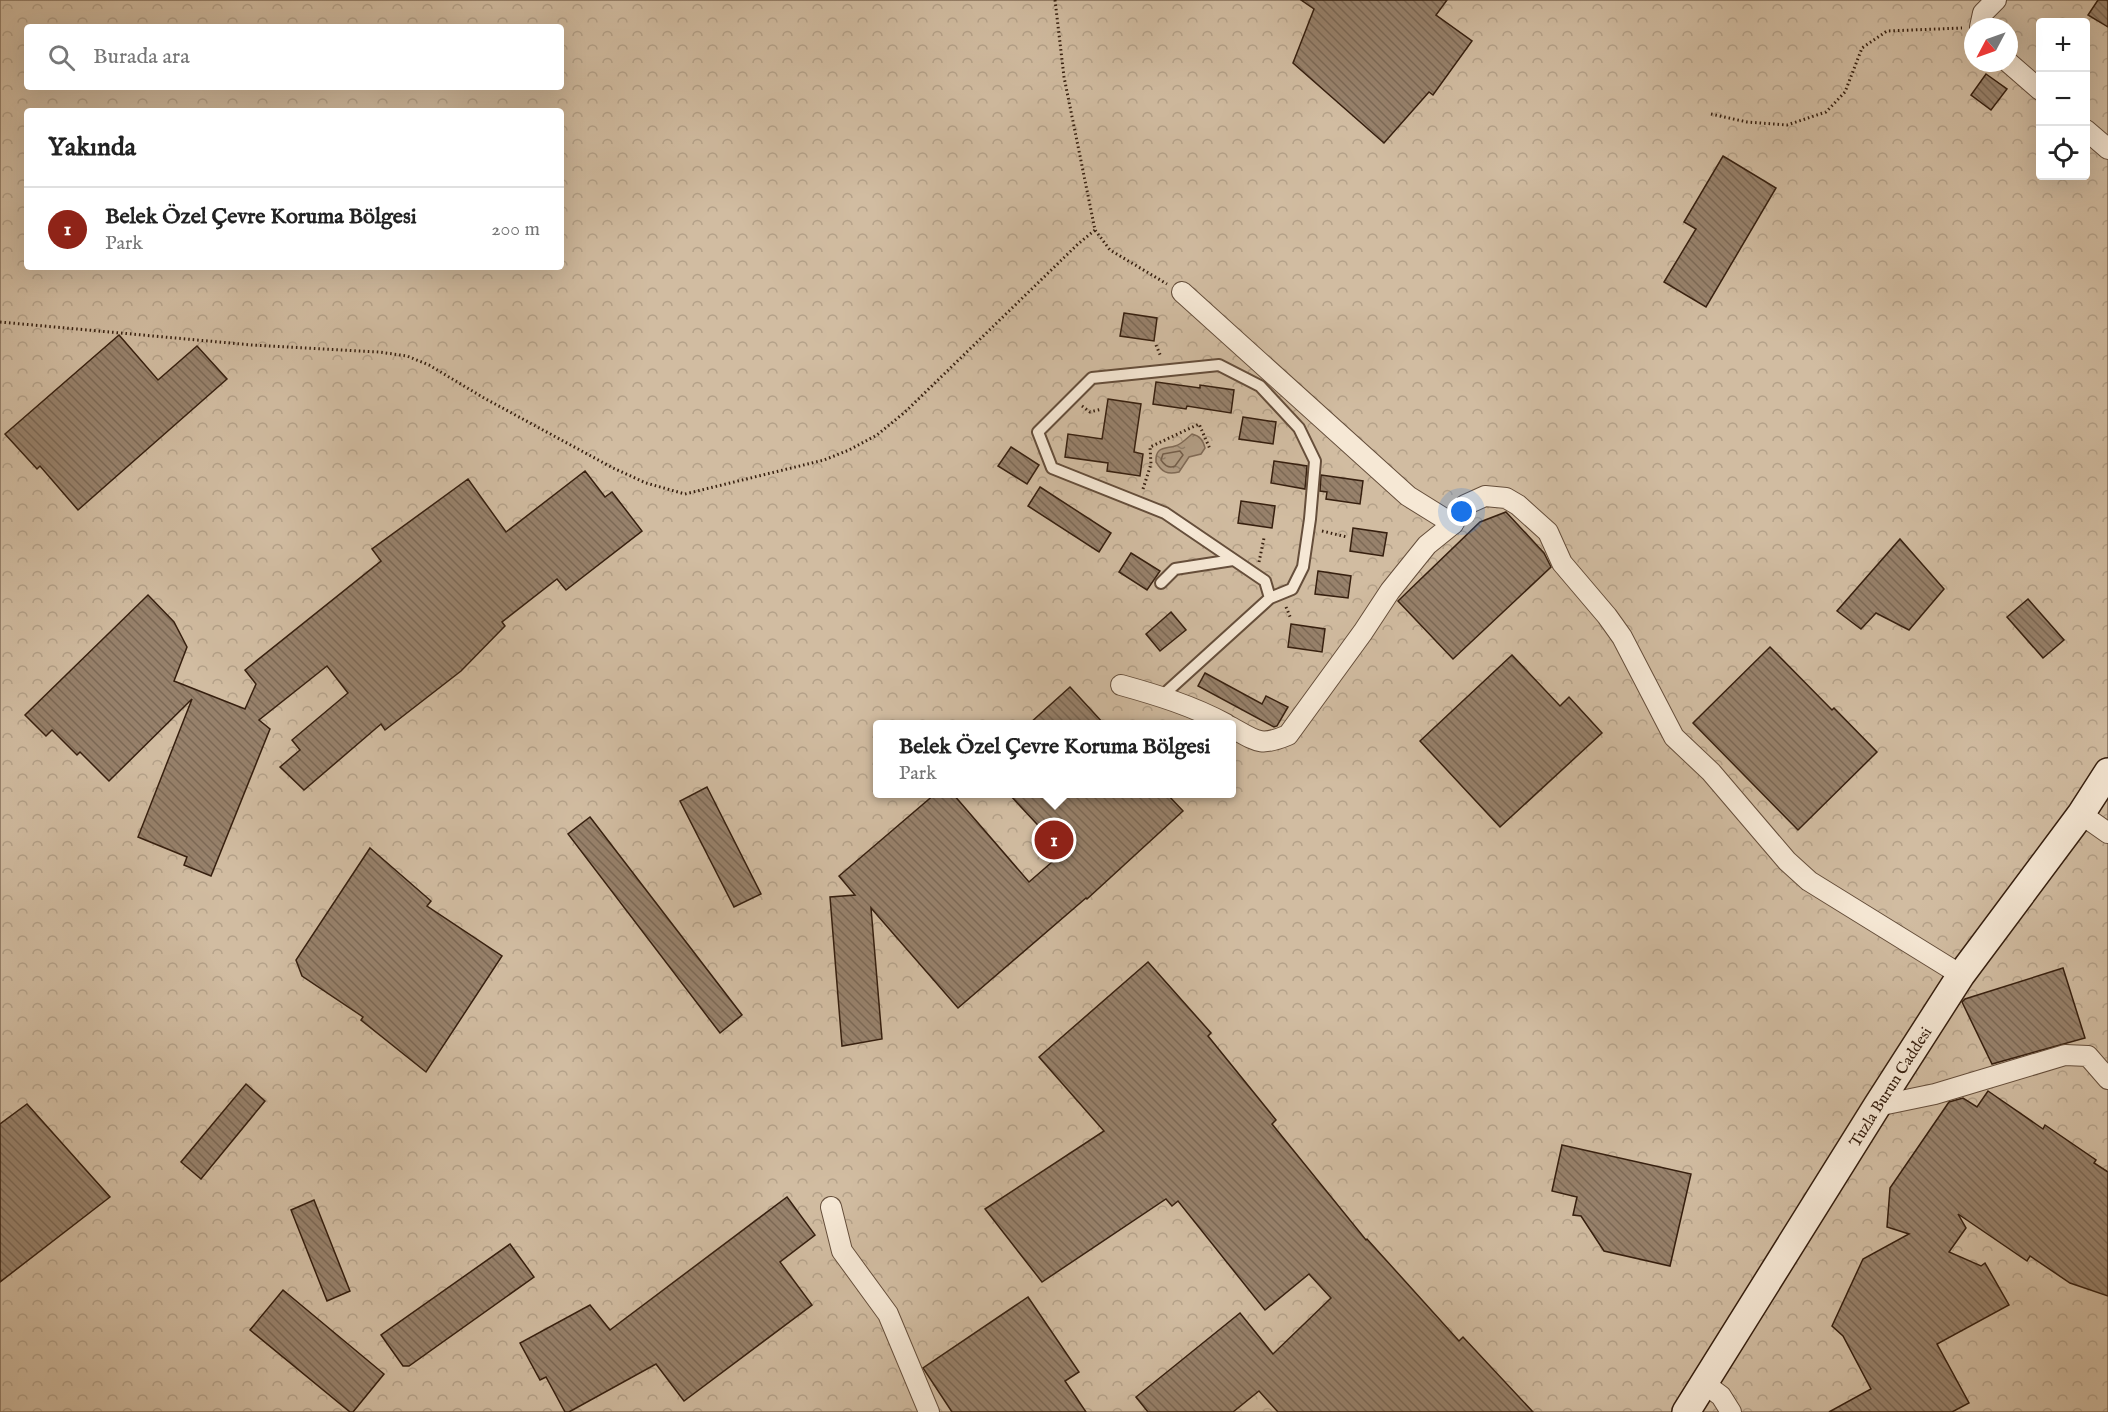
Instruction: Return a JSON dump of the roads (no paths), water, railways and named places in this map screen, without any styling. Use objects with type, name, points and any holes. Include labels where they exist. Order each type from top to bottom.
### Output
[{"type":"main road","name":"Tuzla Burun Caddesi","points":[[1686,1412],[1961,975],[2081,814],[2108,772]]},
{"type":"street","points":[[1979,18],[1996,0]]},
{"type":"street","points":[[2018,71],[2036,87]]},
{"type":"street","points":[[2090,134],[2108,149]]},
{"type":"street","points":[[1182,292],[1408,496],[1453,524]]},
{"type":"street","points":[[1236,730],[1260,743],[1274,741],[1288,735],[1390,591],[1427,545],[1453,524],[1465,505],[1485,496],[1506,498],[1548,532],[1562,563],[1608,616],[1622,637],[1655,704],[1674,736],[1711,772],[1787,861],[1809,881],[1961,975]]},
{"type":"street","points":[[1121,685],[1162,696],[1218,720]]},
{"type":"street","points":[[2081,814],[2108,833]]},
{"type":"street","points":[[1877,1106],[1935,1094],[2065,1055],[2088,1056],[2108,1079]]},
{"type":"street","points":[[831,1207],[842,1251],[888,1314],[929,1412]]},
{"type":"street","points":[[1705,1384],[1720,1396],[1731,1412]]},
{"type":"lane","points":[[1162,696],[1270,598],[1292,589],[1303,567],[1315,461],[1299,428],[1260,386],[1219,365],[1092,378],[1038,432],[1052,468],[1165,513],[1265,581],[1270,598]]},
{"type":"lane","points":[[1161,583],[1175,568],[1233,560]]},
{"type":"water","points":[[1192,434],[1199,437],[1203,443],[1205,448],[1201,454],[1189,457],[1179,472],[1168,473],[1163,470],[1156,462],[1159,451],[1179,444]]},
{"type":"place","name":"Belek Özel Çevre Koruma Bölgesi","points":[[1054,840]]}]
